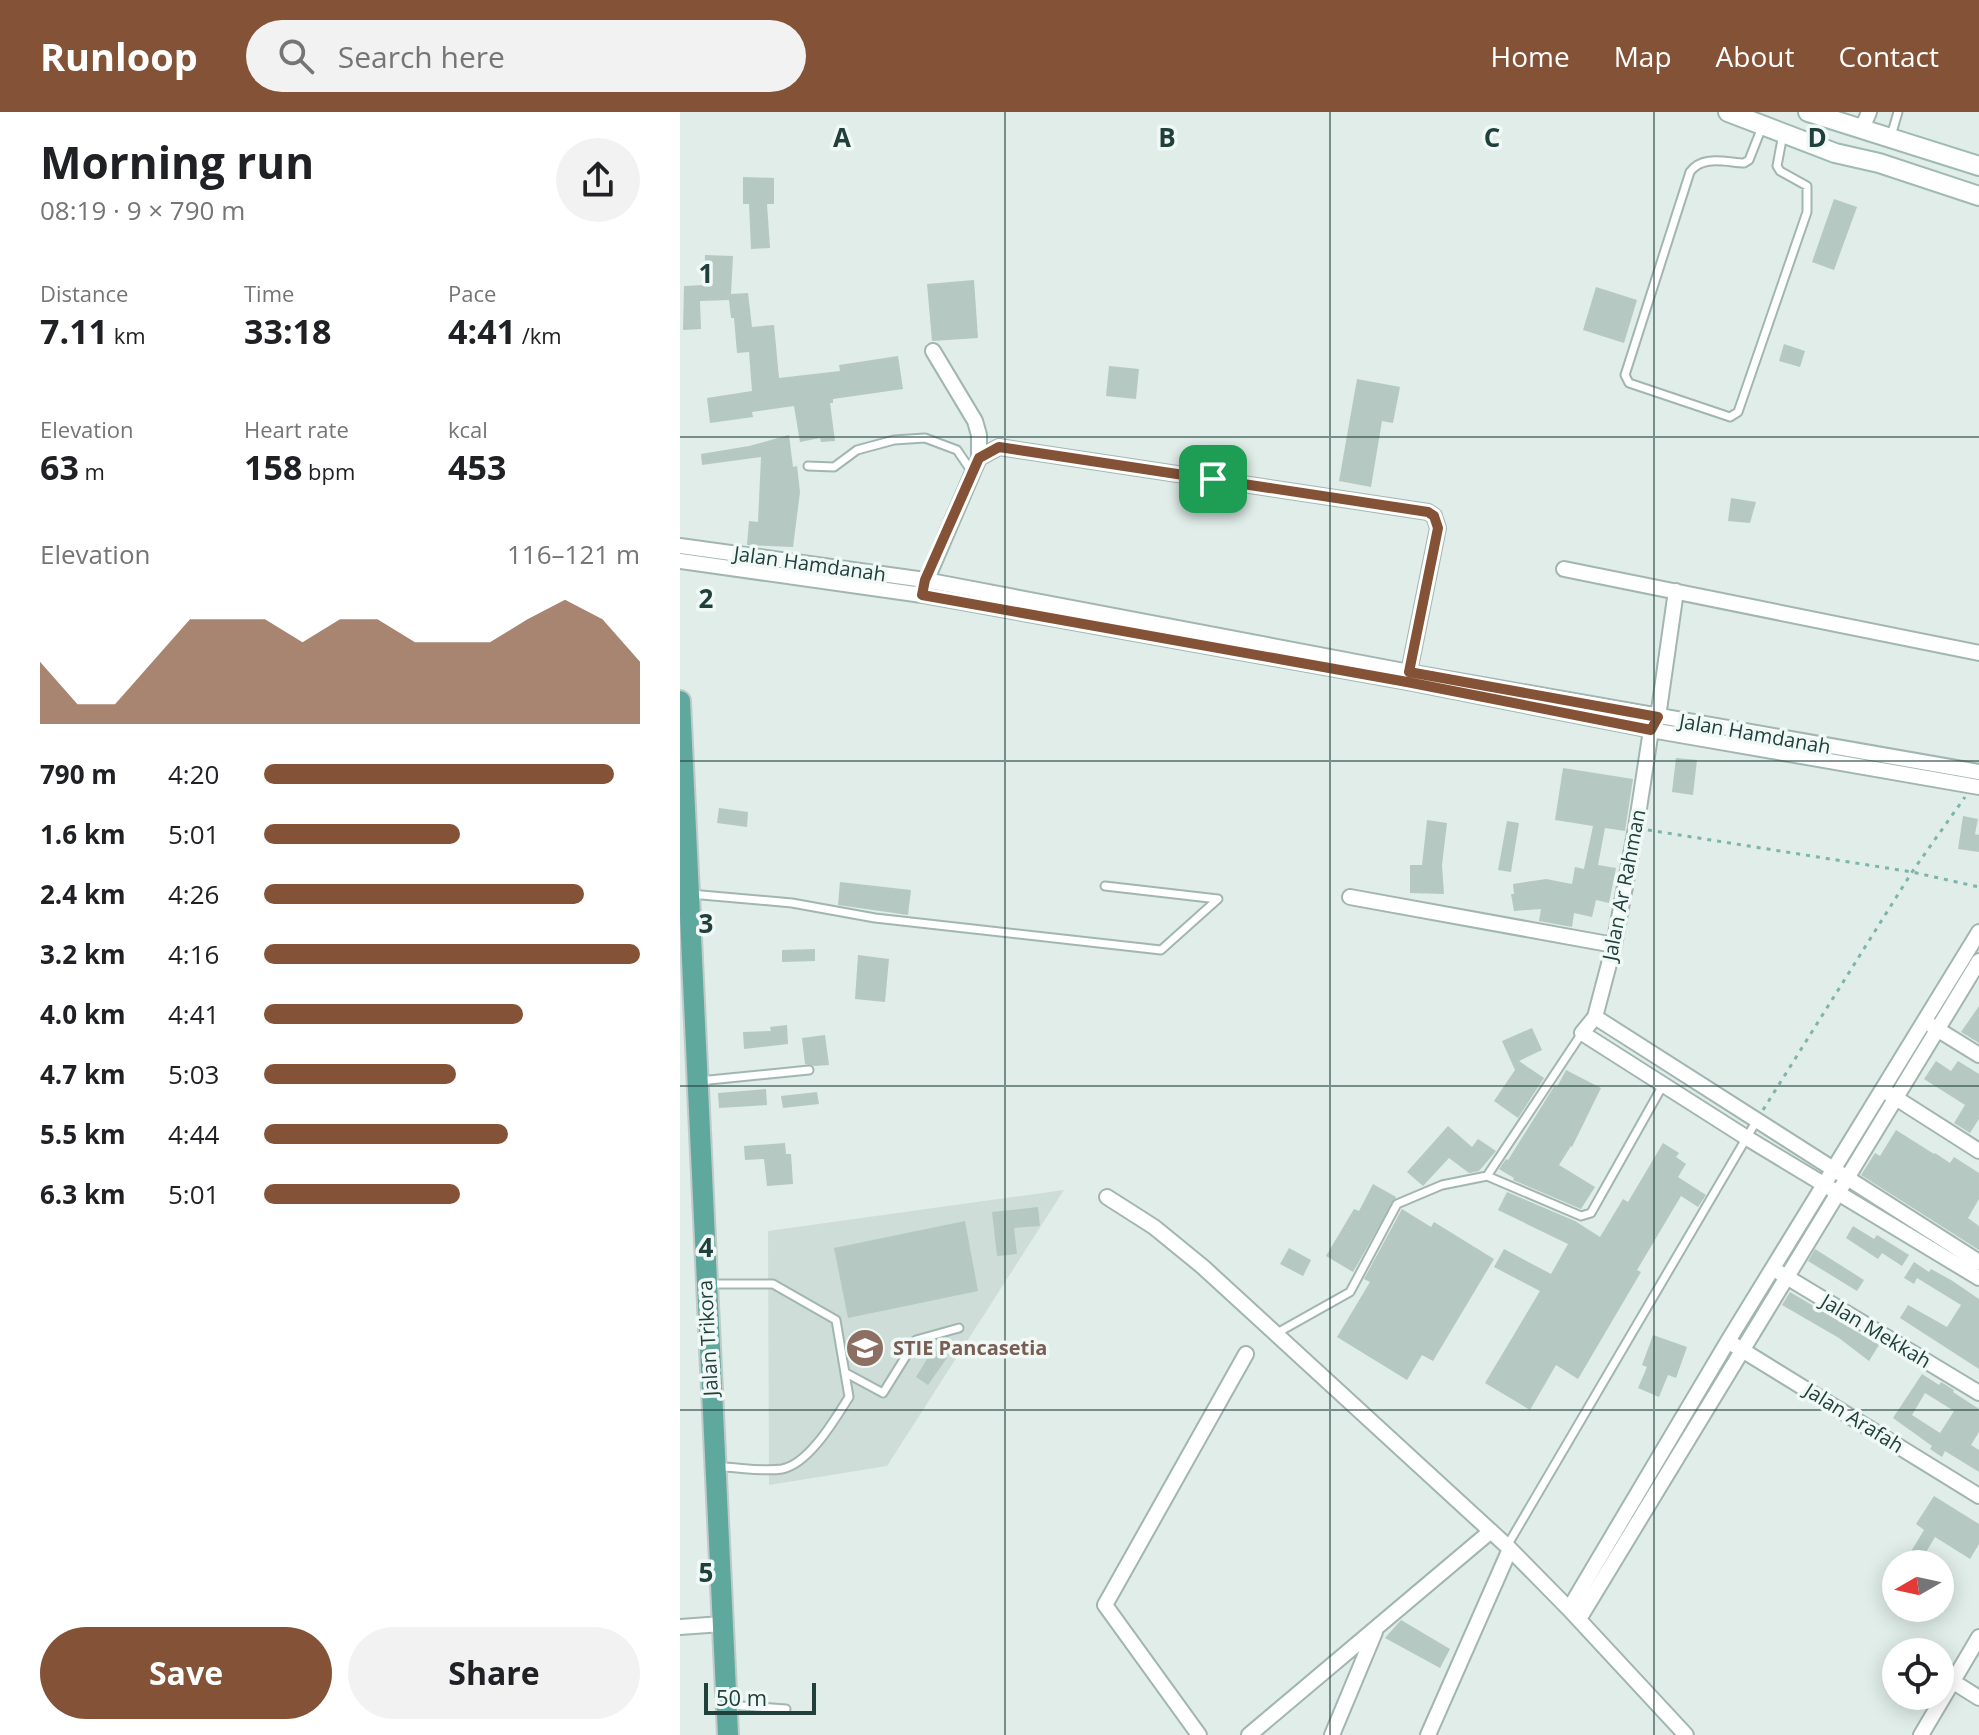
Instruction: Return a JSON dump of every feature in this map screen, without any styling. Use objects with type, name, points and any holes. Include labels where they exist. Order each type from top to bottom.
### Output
[{"type":"main road","name":"Jalan Trikora","points":[[680,701],[728,1735]]},
{"type":"street","points":[[1728,112],[1835,153],[1879,163],[1979,196]]},
{"type":"street","points":[[1808,112],[1865,120],[1890,138],[1979,166]]},
{"type":"street","points":[[923,587],[979,458],[979,435],[975,421],[933,351]]},
{"type":"street","points":[[979,458],[999,447],[1428,512],[1434,516],[1438,528],[1409,672]]},
{"type":"street","name":"Jalan Hamdanah","points":[[680,546],[1409,672],[1654,723]]},
{"type":"street","name":"Jalan Hamdanah","points":[[680,561],[923,587],[1407,682],[1977,782]]},
{"type":"street","points":[[1564,569],[1979,653]]},
{"type":"street","name":"Jalan Ar Rahman","points":[[1582,1033],[1595,1017],[1614,945],[1676,591]]},
{"type":"street","points":[[1350,897],[1614,945]]},
{"type":"street","points":[[1932,1026],[1979,932]]},
{"type":"street","points":[[1574,1614],[1728,1341],[1838,1193],[1841,1175],[1889,1094],[1932,1026],[1979,961]]},
{"type":"street","points":[[1595,1017],[1979,1262]]},
{"type":"street","points":[[1932,1026],[1979,1055]]},
{"type":"street","points":[[1582,1033],[1747,1138],[1979,1278]]},
{"type":"street","points":[[1698,1107],[1706,1088]]},
{"type":"street","points":[[1889,1094],[1979,1151]]},
{"type":"street","points":[[1574,1614],[1742,1350],[1825,1184],[1841,1175]]},
{"type":"street","points":[[1107,1197],[1179,1247],[1491,1531],[1574,1614],[1686,1735]]},
{"type":"street","name":"Jalan Mekkah","points":[[1779,1273],[1979,1393]]},
{"type":"street","name":"Jalan Arafah","points":[[1728,1341],[1979,1496]]},
{"type":"street","points":[[1199,1735],[1105,1605],[1246,1354]]},
{"type":"street","points":[[1249,1735],[1491,1531]]},
{"type":"street","points":[[1428,1735],[1509,1548]]},
{"type":"street","points":[[680,1627],[722,1624]]},
{"type":"street","points":[[1332,1735],[1377,1627]]},
{"type":"street","points":[[1954,1678],[1979,1637]]},
{"type":"street","points":[[1954,1682],[1979,1698]]},
{"type":"street","points":[[1921,1735],[1935,1710]]},
{"type":"lane","points":[[1890,138],[1898,112]]},
{"type":"lane","points":[[1763,125],[1749,160],[1744,163],[1705,161],[1696,163],[1690,172],[1625,375],[1629,383],[1730,417],[1738,412],[1807,212],[1807,186],[1780,171],[1777,166],[1783,134]]},
{"type":"lane","points":[[808,466],[834,467],[857,450],[894,440],[925,438],[957,450],[972,472]]},
{"type":"lane","points":[[688,894],[792,903],[875,918],[1161,950],[1218,899],[1105,886]]},
{"type":"lane","points":[[1487,1176],[1582,1033]]},
{"type":"lane","points":[[697,1081],[809,1070]]},
{"type":"lane","points":[[1277,1333],[1350,1292],[1397,1204],[1442,1185],[1487,1176],[1581,1216],[1591,1213],[1663,1085]]},
{"type":"lane","points":[[1509,1548],[1757,1120]]},
{"type":"lane","points":[[706,1284],[773,1284],[836,1320],[849,1397],[825,1434],[797,1462],[783,1469],[715,1467]]},
{"type":"lane","points":[[846,1373],[883,1393],[916,1340],[959,1328]]},
{"type":"lane","points":[[726,1705],[786,1709]]},
{"type":"path","points":[[1757,1120],[1912,872],[1977,782]]},
{"type":"path","points":[[1636,828],[1912,872],[1979,887]]},
{"type":"shaded area","name":"STIE Pancasetia","points":[[1064,1190],[887,1466],[769,1485],[768,1231]]},
{"type":"building","points":[[743,177],[774,178],[774,204],[767,204],[770,248],[751,249],[749,204],[743,204]]},
{"type":"building","points":[[1834,199],[1857,207],[1834,270],[1812,262]]},
{"type":"building","points":[[705,255],[733,256],[731,294],[748,293],[752,327],[774,325],[779,378],[840,371],[839,365],[898,356],[903,389],[833,399],[830,403],[835,441],[821,442],[820,438],[800,442],[794,406],[752,412],[753,417],[710,423],[707,398],[752,391],[749,352],[737,353],[729,300],[700,301],[701,329],[683,330],[684,286],[704,285]]},
{"type":"building","points":[[974,280],[978,338],[932,341],[927,284]]},
{"type":"building","points":[[1596,287],[1637,300],[1624,343],[1583,330]]},
{"type":"building","points":[[1784,344],[1805,351],[1800,367],[1779,361]]},
{"type":"building","points":[[1109,366],[1139,369],[1136,399],[1106,396]]},
{"type":"building","points":[[1357,379],[1400,387],[1393,423],[1382,421],[1371,487],[1339,481]]},
{"type":"building","points":[[789,435],[800,492],[793,547],[747,545],[749,521],[758,522],[761,457],[702,465],[701,454]]},
{"type":"building","points":[[1731,498],[1756,502],[1750,523],[1728,521]]},
{"type":"building","points":[[1676,758],[1697,760],[1693,795],[1672,792]]},
{"type":"building","points":[[1563,768],[1633,779],[1625,831],[1605,828],[1598,865],[1616,868],[1609,903],[1596,900],[1592,917],[1574,913],[1572,927],[1539,921],[1541,909],[1514,911],[1511,894],[1514,894],[1513,884],[1546,879],[1572,884],[1575,867],[1584,869],[1593,826],[1555,820]]},
{"type":"building","points":[[719,808],[748,812],[747,827],[717,823]]},
{"type":"building","points":[[1963,816],[1978,819],[1975,834],[1979,835],[1979,852],[1958,849]]},
{"type":"building","points":[[1427,820],[1447,823],[1442,865],[1444,894],[1410,893],[1410,865],[1422,865]]},
{"type":"building","points":[[1507,821],[1519,823],[1511,872],[1498,870]]},
{"type":"building","points":[[840,882],[911,890],[908,915],[838,905]]},
{"type":"building","points":[[815,949],[815,961],[782,962],[782,950]]},
{"type":"building","points":[[858,955],[889,959],[885,1002],[855,999]]},
{"type":"building","points":[[1979,1006],[1979,1043],[1961,1032]]},
{"type":"building","points":[[787,1025],[788,1044],[744,1049],[743,1032],[771,1031],[770,1027]]},
{"type":"building","points":[[1532,1028],[1542,1050],[1519,1061],[1544,1078],[1518,1118],[1494,1101],[1515,1070],[1502,1041]]},
{"type":"building","points":[[825,1035],[829,1065],[805,1064],[802,1038]]},
{"type":"building","points":[[1936,1061],[1951,1071],[1958,1061],[1979,1074],[1979,1119],[1970,1133],[1954,1123],[1965,1105],[1924,1079]]},
{"type":"building","points":[[1566,1070],[1601,1088],[1572,1147],[1559,1165],[1595,1187],[1581,1209],[1513,1180],[1499,1169],[1508,1160]]},
{"type":"building","points":[[766,1089],[767,1105],[719,1108],[718,1093]]},
{"type":"building","points":[[817,1092],[819,1104],[783,1108],[781,1096]]},
{"type":"building","points":[[1448,1126],[1472,1147],[1478,1139],[1496,1151],[1479,1171],[1469,1173],[1449,1158],[1423,1186],[1407,1172]]},
{"type":"building","points":[[1896,1130],[1950,1163],[1954,1157],[1979,1173],[1979,1199],[1968,1218],[1979,1226],[1979,1250],[1861,1175],[1875,1153],[1880,1156]]},
{"type":"building","points":[[785,1143],[786,1154],[791,1154],[793,1184],[767,1186],[764,1159],[745,1160],[744,1146]]},
{"type":"building","points":[[1663,1143],[1679,1153],[1676,1157],[1686,1164],[1678,1177],[1706,1195],[1698,1207],[1681,1196],[1637,1270],[1641,1272],[1578,1379],[1556,1365],[1530,1410],[1485,1383],[1540,1291],[1494,1267],[1504,1249],[1551,1274],[1568,1244],[1498,1210],[1507,1192],[1575,1221],[1600,1237],[1623,1199],[1628,1202]]},
{"type":"building","points":[[1373,1184],[1396,1197],[1353,1272],[1326,1256],[1354,1209],[1359,1211]]},
{"type":"building","points":[[1038,1207],[1040,1226],[1014,1228],[1017,1254],[997,1256],[992,1212]]},
{"type":"building","points":[[1402,1209],[1431,1227],[1434,1222],[1494,1259],[1433,1361],[1422,1355],[1407,1380],[1337,1337],[1370,1282],[1364,1279]]},
{"type":"building","points":[[965,1221],[978,1291],[848,1318],[834,1248]]},
{"type":"building","points":[[1853,1226],[1874,1239],[1877,1235],[1909,1255],[1902,1266],[1882,1253],[1878,1259],[1846,1238]]},
{"type":"building","points":[[1289,1248],[1311,1260],[1303,1276],[1280,1264]]},
{"type":"building","points":[[1815,1249],[1864,1280],[1857,1291],[1808,1261]]},
{"type":"building","points":[[1914,1262],[1929,1272],[1931,1269],[1951,1280],[1979,1299],[1979,1369],[1900,1318],[1908,1305],[1947,1327],[1961,1305],[1917,1278],[1914,1284],[1904,1278]]},
{"type":"building","points":[[1790,1292],[1879,1345],[1869,1361],[1839,1338],[1782,1305]]},
{"type":"building","points":[[1653,1335],[1687,1347],[1676,1378],[1668,1375],[1659,1397],[1638,1388],[1647,1367],[1642,1365]]},
{"type":"building","points":[[933,1349],[947,1358],[928,1385],[916,1377]]},
{"type":"building","points":[[1922,1374],[1954,1390],[1979,1409],[1979,1432],[1971,1445],[1979,1450],[1979,1472],[1945,1451],[1942,1457],[1893,1418]],"holes":[[[1925,1393],[1954,1411],[1940,1433],[1912,1415]]]},
{"type":"building","points":[[1934,1496],[1979,1524],[1979,1544],[1970,1559],[1935,1537],[1927,1550],[1912,1550],[1924,1530],[1916,1524]]},
{"type":"building","points":[[1401,1620],[1450,1649],[1440,1668],[1385,1638]]},
{"type":"place","name":"STIE Pancasetia","points":[[865,1348]]},
{"type":"route","points":[[995,448],[1213,479],[1428,512],[1434,516],[1438,528],[1409,672],[1658,717],[1651,730],[1407,682],[922,595],[925,580],[972,472],[979,458],[995,448]]}]
